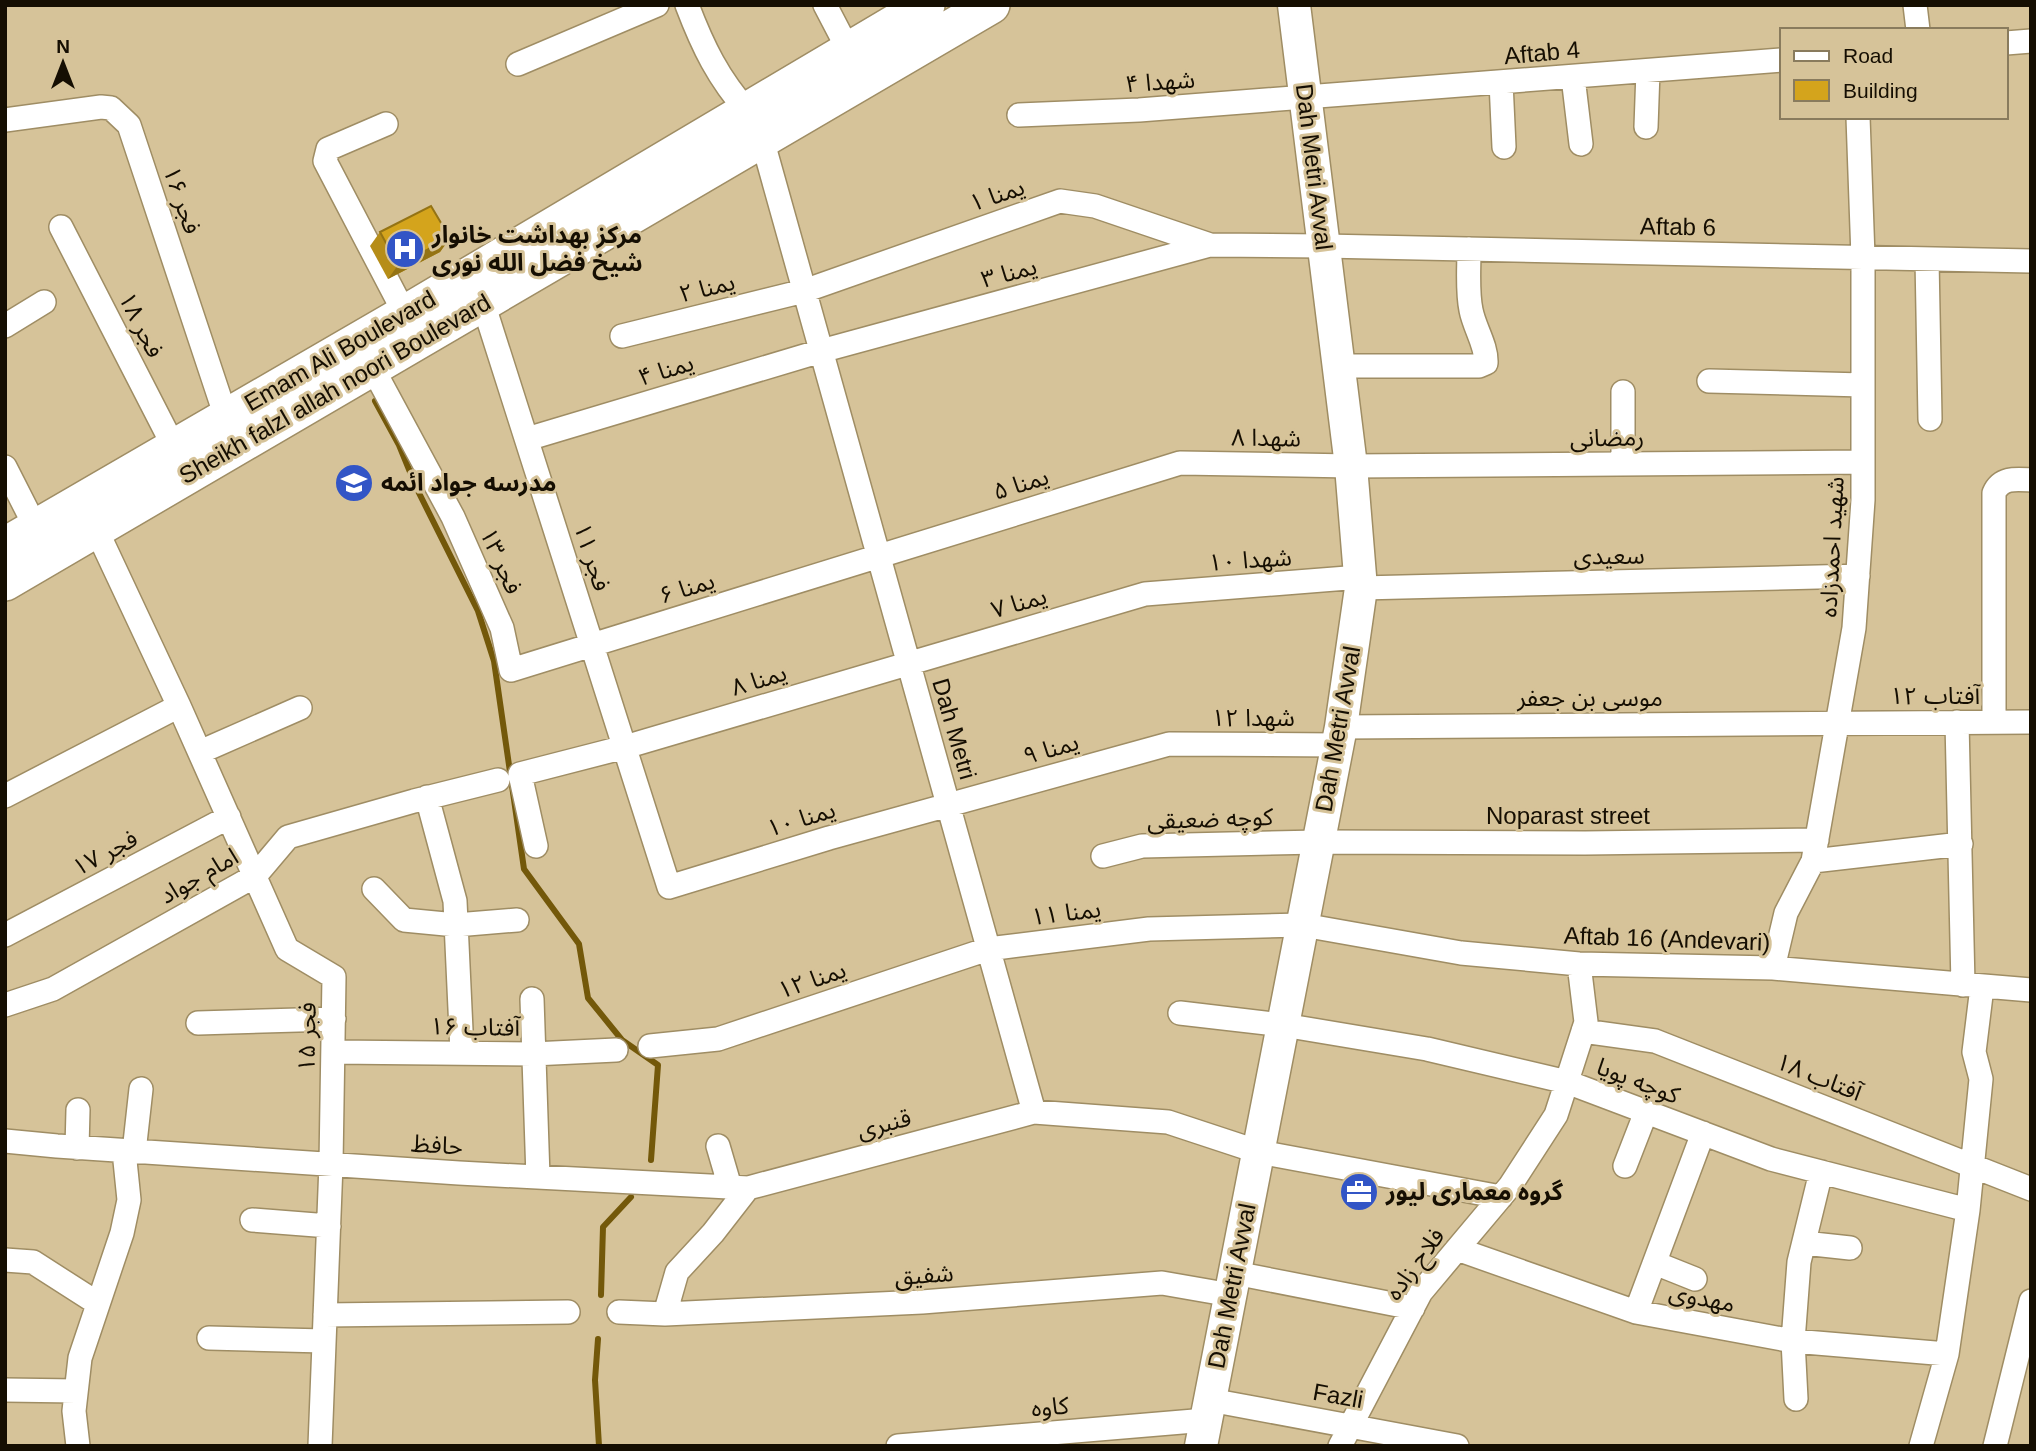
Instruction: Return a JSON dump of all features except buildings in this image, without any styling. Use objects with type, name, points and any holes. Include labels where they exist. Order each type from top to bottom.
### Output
[{"type":"main road","name":"Sheikh falzl allah noori Boulevard","points":[[5,582],[483,303],[567,234],[755,126],[824,103],[937,15],[991,5]]},
{"type":"main road","name":"Dah Metri Avval","points":[[1206,1422],[1340,736],[1360,583],[1351,466],[1294,5]]},
{"type":"main road","points":[[755,126],[849,51],[882,32],[937,15]]},
{"type":"main road","points":[[824,103],[839,78],[897,43],[892,32],[882,32]]},
{"type":"main road","name":"Emam Ali Boulevard","points":[[5,546],[405,314],[567,234]]},
{"type":"street","points":[[518,64],[657,5]]},
{"type":"street","points":[[687,5],[714,67],[755,126]]},
{"type":"street","points":[[825,5],[849,51]]},
{"type":"street","points":[[1915,5],[1918,28]]},
{"type":"street","points":[[2008,43],[2031,41]]},
{"type":"street","name":"Aftab 4","points":[[1306,98],[1780,60]]},
{"type":"street","points":[[1646,127],[1648,71]]},
{"type":"street","points":[[1573,77],[1581,144]]},
{"type":"street","points":[[1501,82],[1504,147]]},
{"type":"street","name":"شهدا ۴","points":[[1019,115],[1139,110],[1306,98]]},
{"type":"street","name":"فجر ۱۶","points":[[5,120],[101,107],[111,108],[128,125],[226,417]]},
{"type":"street","name":"شهید احمدزاده","points":[[1773,968],[1786,912],[1815,850],[1854,628],[1863,500],[1863,257],[1858,119]]},
{"type":"street","points":[[386,124],[328,149],[326,162],[405,314]]},
{"type":"street","name":"Dah Metri","points":[[755,126],[821,351],[1034,1112]]},
{"type":"street","name":"یمنا ۱","points":[[804,291],[1060,201],[1095,206],[1210,245]]},
{"type":"street","name":"فجر ۱۸","points":[[61,226],[174,447]]},
{"type":"street","name":"Aftab 6","points":[[1210,245],[2031,261]]},
{"type":"street","name":"یمنا ۳","points":[[821,351],[1210,245]]},
{"type":"street","points":[[1339,366],[1479,366],[1486,363],[1470,306],[1469,249]]},
{"type":"street","points":[[1927,259],[1930,419]]},
{"type":"street","name":"یمنا ۲","points":[[622,336],[804,291]]},
{"type":"street","points":[[5,326],[44,302]]},
{"type":"street","name":"فجر ۱۱","points":[[483,303],[669,887]]},
{"type":"street","name":"یمنا ۴","points":[[527,439],[821,351]]},
{"type":"street","name":"فجر ۱۳","points":[[372,368],[453,517],[502,628],[511,670]]},
{"type":"street","points":[[1709,381],[1863,385]]},
{"type":"street","points":[[1623,392],[1623,464]]},
{"type":"street","name":"رمضانی","points":[[1351,466],[1863,462]]},
{"type":"street","name":"یمنا ۵","points":[[878,555],[1180,463]]},
{"type":"street","name":"شهدا ۸","points":[[1180,463],[1351,466]]},
{"type":"street","points":[[5,467],[36,528]]},
{"type":"street","points":[[1994,722],[1994,493],[2005,481],[2031,480]]},
{"type":"street","name":"فجر ۱۵","points":[[96,529],[200,752],[287,948],[334,977],[331,1164],[320,1446]]},
{"type":"street","name":"یمنا ۶","points":[[511,670],[878,555]]},
{"type":"street","name":"سعیدی","points":[[1360,583],[1858,576]]},
{"type":"street","name":"شهدا ۱۰","points":[[1144,594],[1360,583]]},
{"type":"street","name":"یمنا ۷","points":[[908,662],[1144,594]]},
{"type":"street","name":"یمنا ۸","points":[[625,747],[908,662]]},
{"type":"street","points":[[5,796],[179,706]]},
{"type":"street","points":[[200,752],[300,708]]},
{"type":"street","points":[[1921,1446],[1947,1354],[1968,1210],[1981,1079],[1974,1052],[1973,986],[1961,844],[1957,722]]},
{"type":"street","name":"آفتاب ۱۲","points":[[1839,723],[2031,722]]},
{"type":"street","name":"موسی بن جعفر","points":[[1340,736],[1839,723]]},
{"type":"street","name":"شهدا ۱۲","points":[[1169,744],[1340,736]]},
{"type":"street","name":"یمنا ۹","points":[[948,806],[1169,744]]},
{"type":"street","name":"امام جواد","points":[[5,1004],[52,989],[255,877],[288,837],[428,797],[625,747]]},
{"type":"street","points":[[509,777],[536,846]]},
{"type":"street","points":[[428,797],[455,901],[462,1052]]},
{"type":"street","name":"یمنا ۱۰","points":[[669,887],[829,838],[948,806]]},
{"type":"street","name":"فجر ۱۷","points":[[5,935],[229,817]]},
{"type":"street","name":"Noparast street","points":[[1319,842],[1585,843],[1815,850],[1961,844]]},
{"type":"street","name":"کوچه ضعیقی","points":[[1103,856],[1142,846],[1319,842]]},
{"type":"street","points":[[374,889],[404,920],[456,925],[517,919]]},
{"type":"street","name":"Aftab 16 (Andevari)","points":[[1149,929],[1303,925],[1461,953],[1579,964],[1773,968],[2031,990]]},
{"type":"street","name":"یمنا ۱۱","points":[[988,948],[1149,929]]},
{"type":"street","name":"یمنا ۱۲","points":[[650,1046],[718,1039],[988,948]]},
{"type":"street","name":"فلاح زاده","points":[[1340,1446],[1421,1292],[1501,1197],[1556,1115],[1586,1021],[1579,964]]},
{"type":"street","points":[[532,999],[538,1177]]},
{"type":"street","name":"کوچه پویا","points":[[1180,1013],[1283,1025],[1427,1049],[1566,1082],[1771,1159],[1968,1210]]},
{"type":"street","points":[[198,1023],[334,1019]]},
{"type":"street","name":"آفتاب ۱۸","points":[[1583,1031],[1655,1041],[2031,1189]]},
{"type":"street","name":"آفتاب ۱۶","points":[[333,1052],[533,1054],[616,1050]]},
{"type":"street","points":[[78,1446],[74,1411],[80,1359],[122,1233],[129,1200],[129,1151],[141,1089]]},
{"type":"street","points":[[76,1148],[78,1110]]},
{"type":"street","points":[[1034,1112],[1168,1122],[1259,1152],[1501,1197]]},
{"type":"street","name":"قنبری","points":[[739,1187],[1034,1112]]},
{"type":"street","points":[[1625,1166],[1646,1112]]},
{"type":"street","points":[[1636,1312],[1703,1133]]},
{"type":"street","name":"حافظ","points":[[5,1141],[76,1148],[538,1177],[739,1187]]},
{"type":"street","points":[[665,1314],[677,1272],[713,1233],[739,1187],[718,1146]]},
{"type":"street","points":[[1796,1399],[1793,1341],[1799,1262],[1821,1172]]},
{"type":"street","points":[[252,1220],[329,1226]]},
{"type":"street","points":[[1804,1243],[1850,1248]]},
{"type":"street","name":"مهدوی","points":[[1457,1250],[1636,1312],[1793,1341],[1947,1354]]},
{"type":"street","points":[[5,1260],[33,1262],[97,1303]]},
{"type":"street","points":[[1655,1264],[1695,1279]]},
{"type":"street","name":"شفیق","points":[[619,1312],[665,1314],[922,1302],[1162,1283],[1233,1284],[1413,1308]]},
{"type":"street","points":[[1995,1446],[2031,1301]]},
{"type":"street","points":[[325,1315],[568,1312]]},
{"type":"street","points":[[209,1338],[324,1341]]},
{"type":"street","points":[[5,1390],[76,1391]]},
{"type":"street","name":"Fazli","points":[[1206,1422],[1351,1425],[1457,1446]]},
{"type":"street","name":"کاوه","points":[[898,1446],[1206,1422]]},
{"type":"waterway","points":[[375,401],[399,445],[417,489],[478,611],[494,661],[524,869],[579,944],[588,998],[622,1040],[658,1065],[651,1160]]},
{"type":"waterway","points":[[601,1295],[603,1227],[631,1197]]},
{"type":"waterway","points":[[598,1339],[595,1380],[599,1446]]},
{"type":"place","name":"مرکز بهداشت خانوار شیخ فضل الله نوری","points":[[405,249]]},
{"type":"place","name":"مدرسه جواد ائمه","points":[[354,483]]},
{"type":"place","name":"گروه معماری لیور","points":[[1359,1192]]}]
